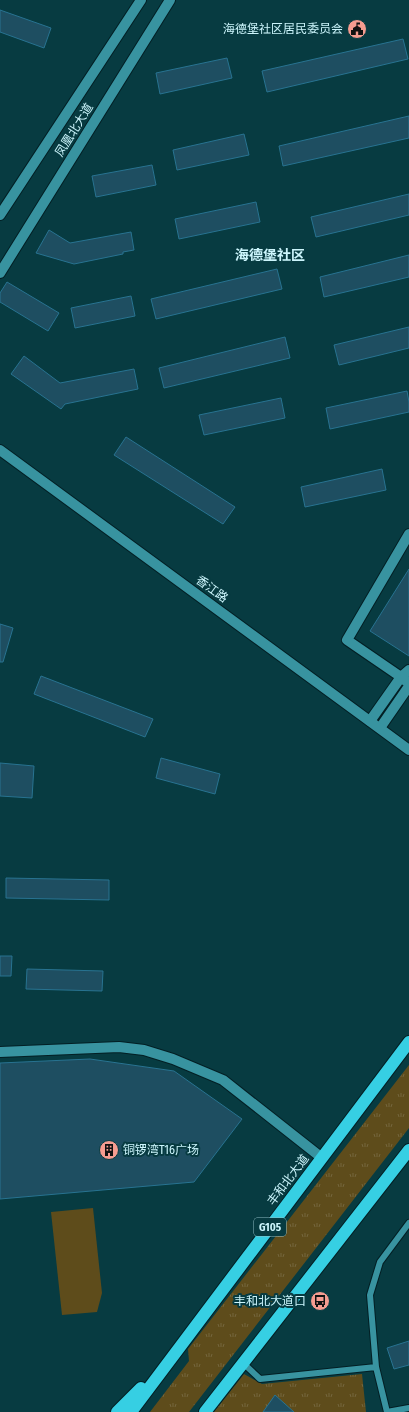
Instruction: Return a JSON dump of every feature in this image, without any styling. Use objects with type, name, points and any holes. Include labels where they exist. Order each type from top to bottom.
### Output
[{"type":"highway","name":"丰和北大道","points":[[131,1412],[409,1042]]},
{"type":"highway","points":[[205,1412],[409,1150]]},
{"type":"highway","points":[[117,1412],[168,1363]]},
{"type":"main road","name":"凤凰北大道","points":[[0,215],[141,0]]},
{"type":"main road","name":"凤凰北大道","points":[[0,273],[170,0]]},
{"type":"main road","name":"香江路","points":[[0,450],[409,750]]},
{"type":"main road","points":[[405,680],[347,640],[409,534]]},
{"type":"main road","points":[[370,721],[405,680],[409,670]]},
{"type":"main road","points":[[380,728],[409,686]]},
{"type":"main road","points":[[0,1052],[120,1047],[144,1050],[173,1059],[222,1080],[322,1158]]},
{"type":"lane","points":[[409,1223],[380,1262],[370,1295],[376,1367],[387,1412],[409,1408]]},
{"type":"lane","points":[[243,1363],[260,1379],[376,1367]]},
{"type":"green space","points":[[409,1065],[409,1128],[189,1412],[150,1412],[189,1361],[188,1349]]},
{"type":"green space","points":[[93,1208],[102,1293],[97,1312],[62,1315],[51,1212]]},
{"type":"green space","points":[[244,1374],[262,1384],[362,1374],[366,1412],[214,1412]]},
{"type":"building","points":[[0,10],[51,28],[44,48],[0,32]]},
{"type":"building","points":[[403,39],[408,59],[267,92],[262,71]]},
{"type":"building","points":[[227,58],[232,78],[160,94],[156,73]]},
{"type":"building","points":[[409,116],[409,138],[283,166],[279,146]]},
{"type":"building","points":[[244,134],[249,155],[177,170],[173,150]]},
{"type":"building","points":[[152,165],[156,185],[96,197],[92,176]]},
{"type":"building","points":[[409,194],[409,215],[316,237],[311,217]]},
{"type":"building","points":[[256,202],[260,222],[179,239],[175,219]]},
{"type":"building","points":[[49,230],[70,243],[131,232],[134,250],[123,252],[123,254],[74,264],[36,253]]},
{"type":"building","points":[[409,255],[409,277],[324,297],[320,277]]},
{"type":"building","points":[[277,269],[282,289],[156,319],[151,299]]},
{"type":"building","points":[[7,282],[59,313],[48,331],[0,302],[0,293]]},
{"type":"building","points":[[131,296],[135,316],[75,328],[71,308]]},
{"type":"building","points":[[409,327],[409,348],[339,365],[334,345]]},
{"type":"building","points":[[285,337],[290,358],[164,388],[159,368]]},
{"type":"building","points":[[24,356],[60,383],[134,369],[138,389],[65,404],[61,409],[11,374]]},
{"type":"building","points":[[407,391],[409,412],[330,429],[326,408]]},
{"type":"building","points":[[281,398],[285,418],[204,435],[199,415]]},
{"type":"building","points":[[126,437],[235,507],[223,524],[114,455]]},
{"type":"building","points":[[382,469],[386,490],[305,507],[301,487]]},
{"type":"building","points":[[409,569],[409,656],[370,631]]},
{"type":"building","points":[[0,624],[13,628],[3,662],[0,662]]},
{"type":"building","points":[[41,676],[153,719],[145,737],[34,694]]},
{"type":"building","points":[[161,758],[220,774],[215,794],[156,778]]},
{"type":"building","points":[[0,763],[34,766],[32,798],[0,796]]},
{"type":"building","points":[[6,878],[109,880],[109,900],[6,898]]},
{"type":"building","points":[[0,956],[12,956],[11,976],[0,976]]},
{"type":"building","points":[[27,969],[103,971],[102,991],[26,989]]},
{"type":"building","name":"铜锣湾T16广场","points":[[90,1059],[174,1071],[242,1119],[194,1182],[0,1199],[0,1063]]},
{"type":"building","points":[[409,1341],[409,1365],[394,1369],[387,1348]]},
{"type":"building","points":[[275,1395],[294,1412],[263,1412]]},
{"type":"place","name":"海德堡社区居民委员会","points":[[357,29]]},
{"type":"place","name":"铜锣湾T16广场","points":[[109,1150]]},
{"type":"place","name":"丰和北大道口","points":[[320,1301]]},
{"type":"district","name":"海德堡社区","points":[[270,255]]}]
